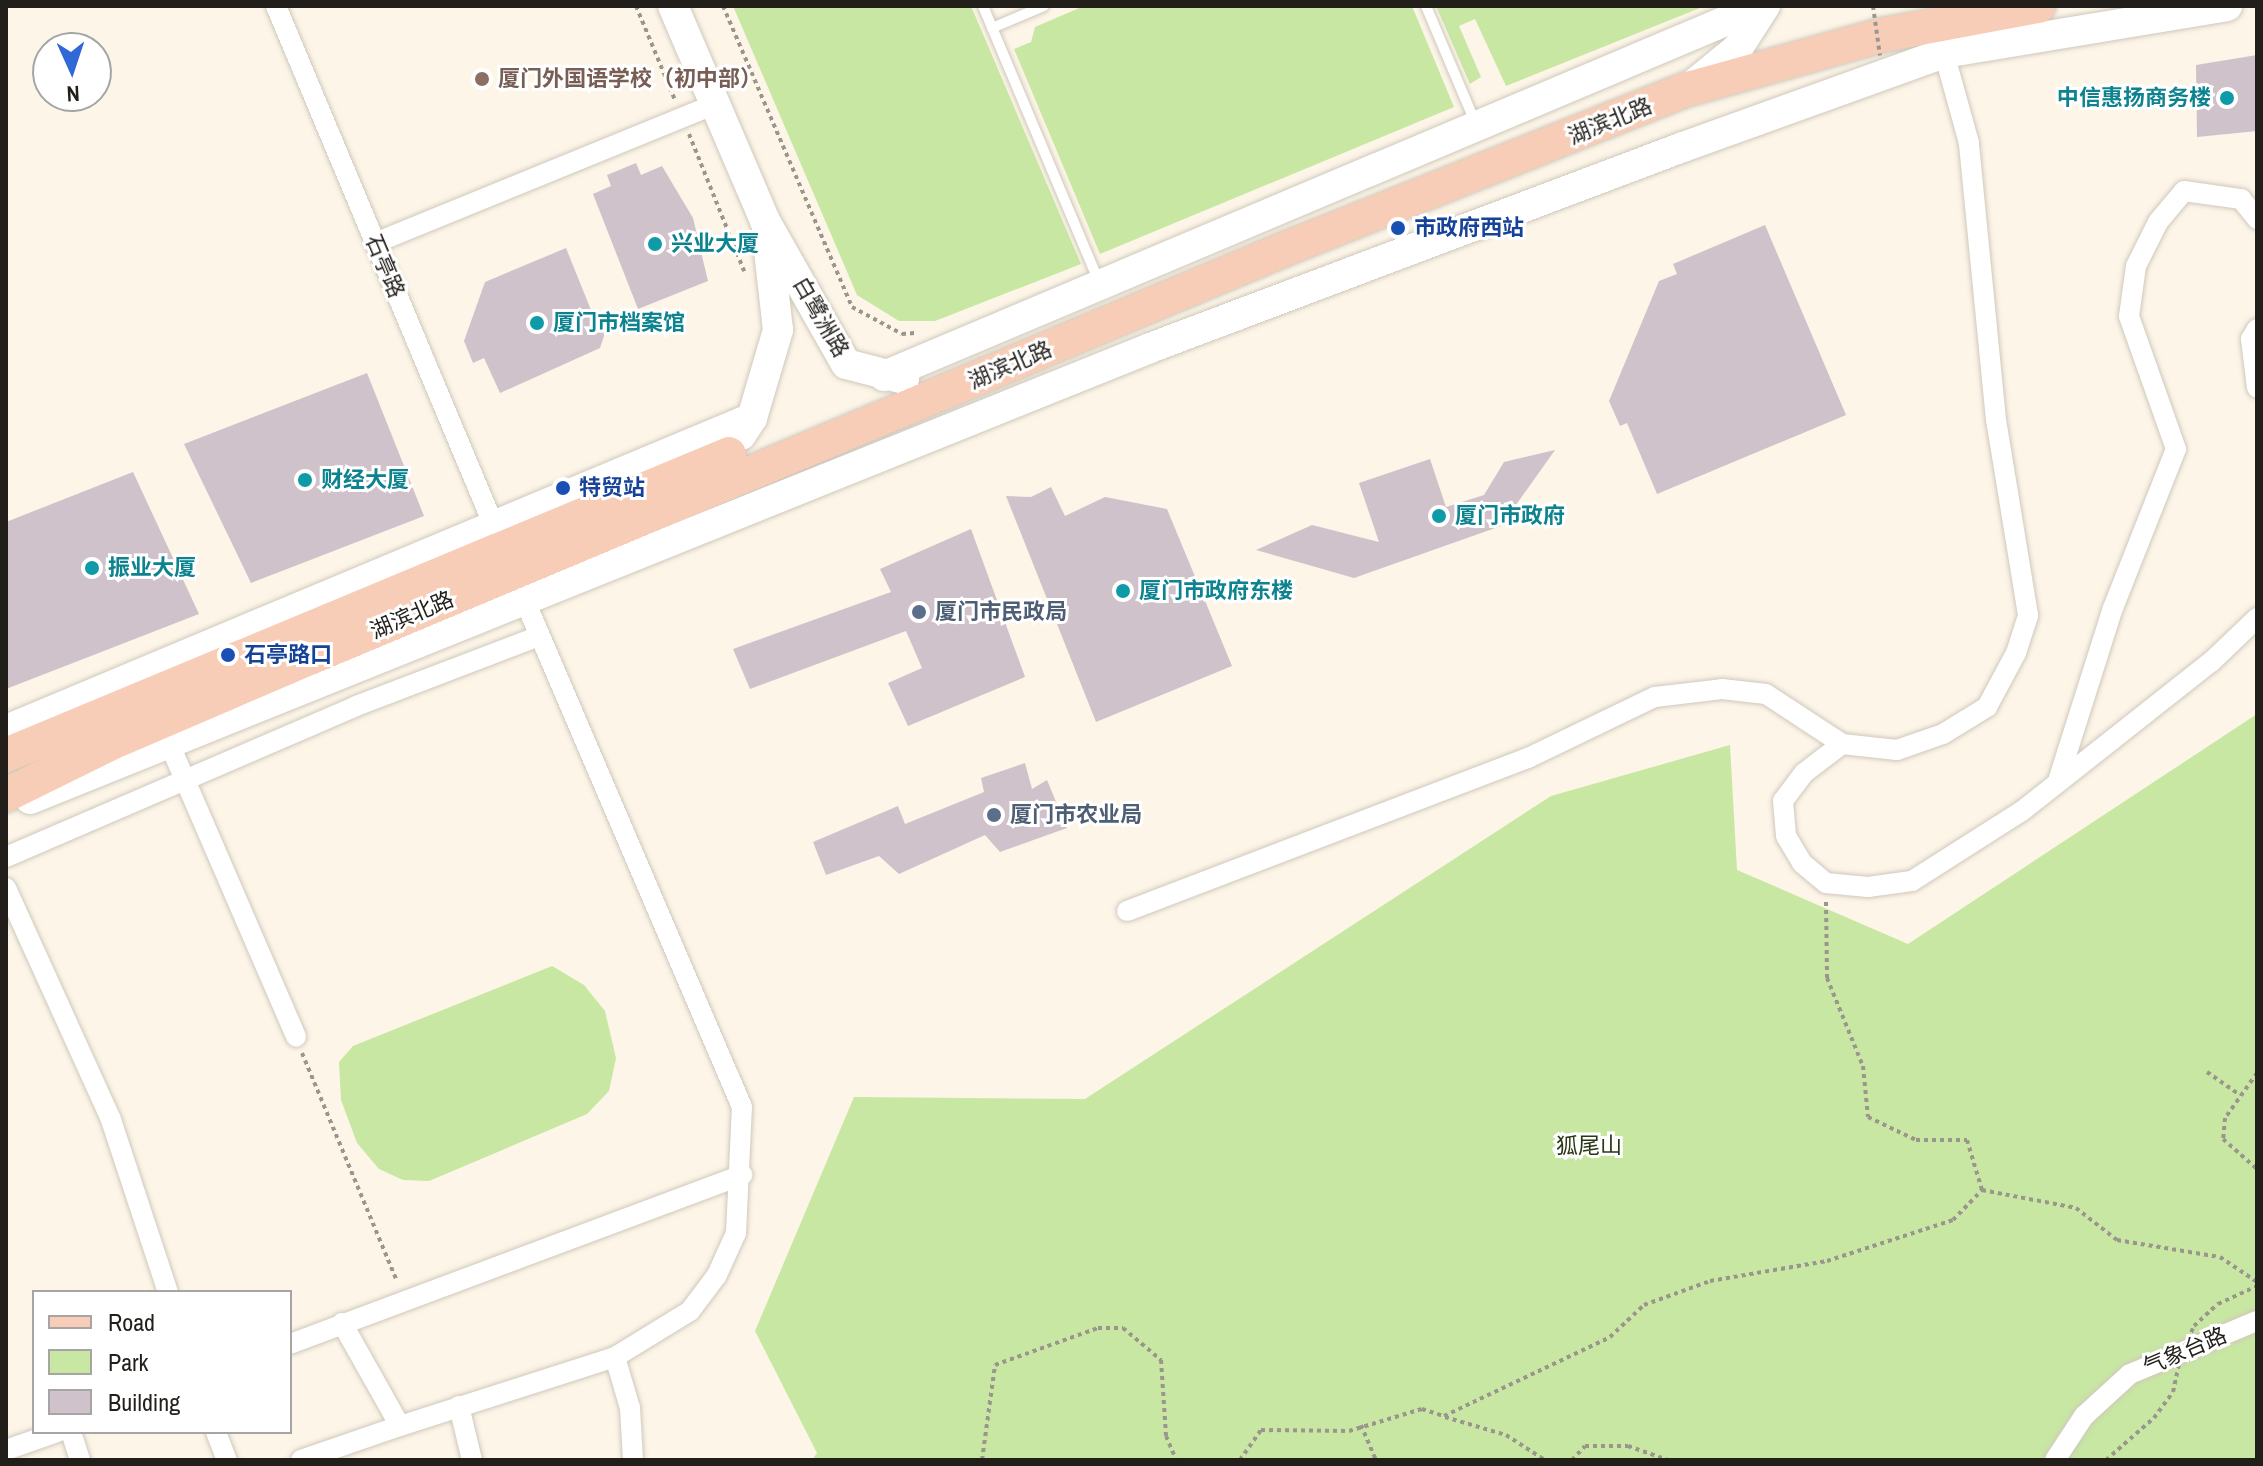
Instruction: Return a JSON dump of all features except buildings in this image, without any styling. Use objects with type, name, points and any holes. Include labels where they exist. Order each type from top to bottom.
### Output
[{"type":"main road","name":"湖滨北路","points":[[6,795],[146,728],[1285,249],[1688,89],[1883,35],[2038,6]]},
{"type":"main road","name":"湖滨北路","points":[[6,755],[729,454]]},
{"type":"street","name":"石亭路","points":[[276,6],[494,526]]},
{"type":"street","name":"白鹭洲路","points":[[673,6],[765,221],[846,364],[949,391]]},
{"type":"street","points":[[884,376],[1476,124],[1763,6]]},
{"type":"street","points":[[1688,89],[1738,48],[1763,6]]},
{"type":"street","points":[[6,809],[1150,348],[1944,53],[2227,6]]},
{"type":"street","points":[[1127,911],[1528,758],[1655,697],[1722,689],[1766,694],[1842,744],[1897,750],[1943,734],[1987,707],[2016,653],[2028,615],[1996,420],[1969,143],[1944,53]]},
{"type":"street","points":[[375,243],[715,104]]},
{"type":"street","points":[[2058,781],[2113,608],[2176,449],[2129,316],[2136,266],[2158,222],[2184,191],[2241,199],[2257,219]]},
{"type":"street","name":"白鹭洲路","points":[[729,454],[752,418],[778,330],[765,221]]},
{"type":"street","points":[[2257,329],[2251,339],[2257,388]]},
{"type":"street","points":[[6,730],[752,418]]},
{"type":"street","points":[[301,1460],[615,1357],[690,1311],[717,1275],[736,1233],[742,1175],[742,1107],[525,601]]},
{"type":"street","points":[[1842,744],[1804,773],[1783,801],[1786,836],[1802,863],[1826,883],[1868,887],[1912,881],[2022,811],[2211,662],[2257,618]]},
{"type":"street","points":[[6,857],[356,706],[539,636]]},
{"type":"street","points":[[169,743],[296,1037]]},
{"type":"street","points":[[6,888],[111,1120],[167,1290]]},
{"type":"street","points":[[292,1343],[405,1298],[742,1175]]},
{"type":"street","name":"气象台路","points":[[2055,1460],[2084,1416],[2130,1374],[2257,1321]]},
{"type":"street","points":[[342,1323],[400,1426]]},
{"type":"street","points":[[615,1357],[630,1408],[633,1460]]},
{"type":"street","points":[[459,1406],[472,1460]]},
{"type":"street","points":[[6,1450],[51,1434]]},
{"type":"street","points":[[72,1434],[80,1460]]},
{"type":"street","points":[[217,1434],[227,1460]]},
{"type":"lane","points":[[983,6],[1100,284]]},
{"type":"lane","points":[[992,28],[1044,6]]},
{"type":"lane","points":[[1426,6],[1476,124]]},
{"type":"path","points":[[636,6],[747,278]]},
{"type":"path","points":[[723,6],[852,307]]},
{"type":"path","points":[[1873,6],[1880,56]]},
{"type":"path","points":[[1826,883],[1827,978],[1863,1066],[1868,1117],[1916,1140],[1967,1140],[1982,1190]]},
{"type":"path","points":[[296,1037],[405,1298]]},
{"type":"path","points":[[2207,1072],[2240,1095]]},
{"type":"path","points":[[2257,1073],[2225,1118],[2223,1139],[2257,1169]]},
{"type":"path","points":[[1982,1190],[2076,1208],[2117,1240],[2220,1257],[2257,1284],[2218,1304],[2194,1326],[2181,1354],[2173,1392],[2154,1418],[2106,1460]]},
{"type":"path","points":[[1444,1416],[1610,1337],[1644,1305],[1710,1281],[1827,1261],[1953,1220],[1982,1190]]},
{"type":"path","points":[[982,1460],[995,1365],[1098,1328],[1123,1328],[1161,1360],[1166,1436],[1176,1460]]},
{"type":"path","points":[[1240,1460],[1261,1430],[1349,1431],[1422,1409],[1506,1435],[1545,1460]]},
{"type":"path","points":[[1361,1425],[1376,1460]]},
{"type":"path","points":[[1572,1460],[1585,1446],[1628,1446],[1668,1460]]},
{"type":"green space","points":[[733,6],[971,6],[1081,264],[935,321],[899,321],[857,295]]},
{"type":"green space","points":[[1084,6],[1412,6],[1454,107],[1100,254],[1014,49],[1031,42],[1035,27]]},
{"type":"green space","points":[[1436,6],[1705,6],[1506,86],[1475,19],[1459,26],[1481,77],[1470,84]]},
{"type":"green space","name":"狐尾山","points":[[2257,714],[2257,1460],[812,1460],[817,1453],[755,1331],[854,1097],[1085,1099],[1551,796],[1730,745],[1737,870],[1908,944]]},
{"type":"green space","points":[[552,966],[584,985],[605,1011],[616,1058],[609,1091],[587,1114],[429,1181],[403,1180],[379,1169],[357,1143],[341,1100],[339,1062],[353,1046]]},
{"type":"place","name":"厦门外国语学校（初中部）","points":[[482,79]]},
{"type":"place","name":"中信惠扬商务楼","points":[[2227,98]]},
{"type":"place","name":"市政府西站","points":[[1398,228]]},
{"type":"place","name":"兴业大厦","points":[[655,244]]},
{"type":"place","name":"厦门市档案馆","points":[[537,323]]},
{"type":"place","name":"财经大厦","points":[[305,480]]},
{"type":"place","name":"特贸站","points":[[563,488]]},
{"type":"place","name":"厦门市政府","points":[[1439,516]]},
{"type":"place","name":"振业大厦","points":[[92,568]]},
{"type":"place","name":"厦门市政府东楼","points":[[1123,591]]},
{"type":"place","name":"厦门市民政局","points":[[919,612]]},
{"type":"place","name":"石亭路口","points":[[228,655]]},
{"type":"place","name":"厦门市农业局","points":[[994,815]]}]
